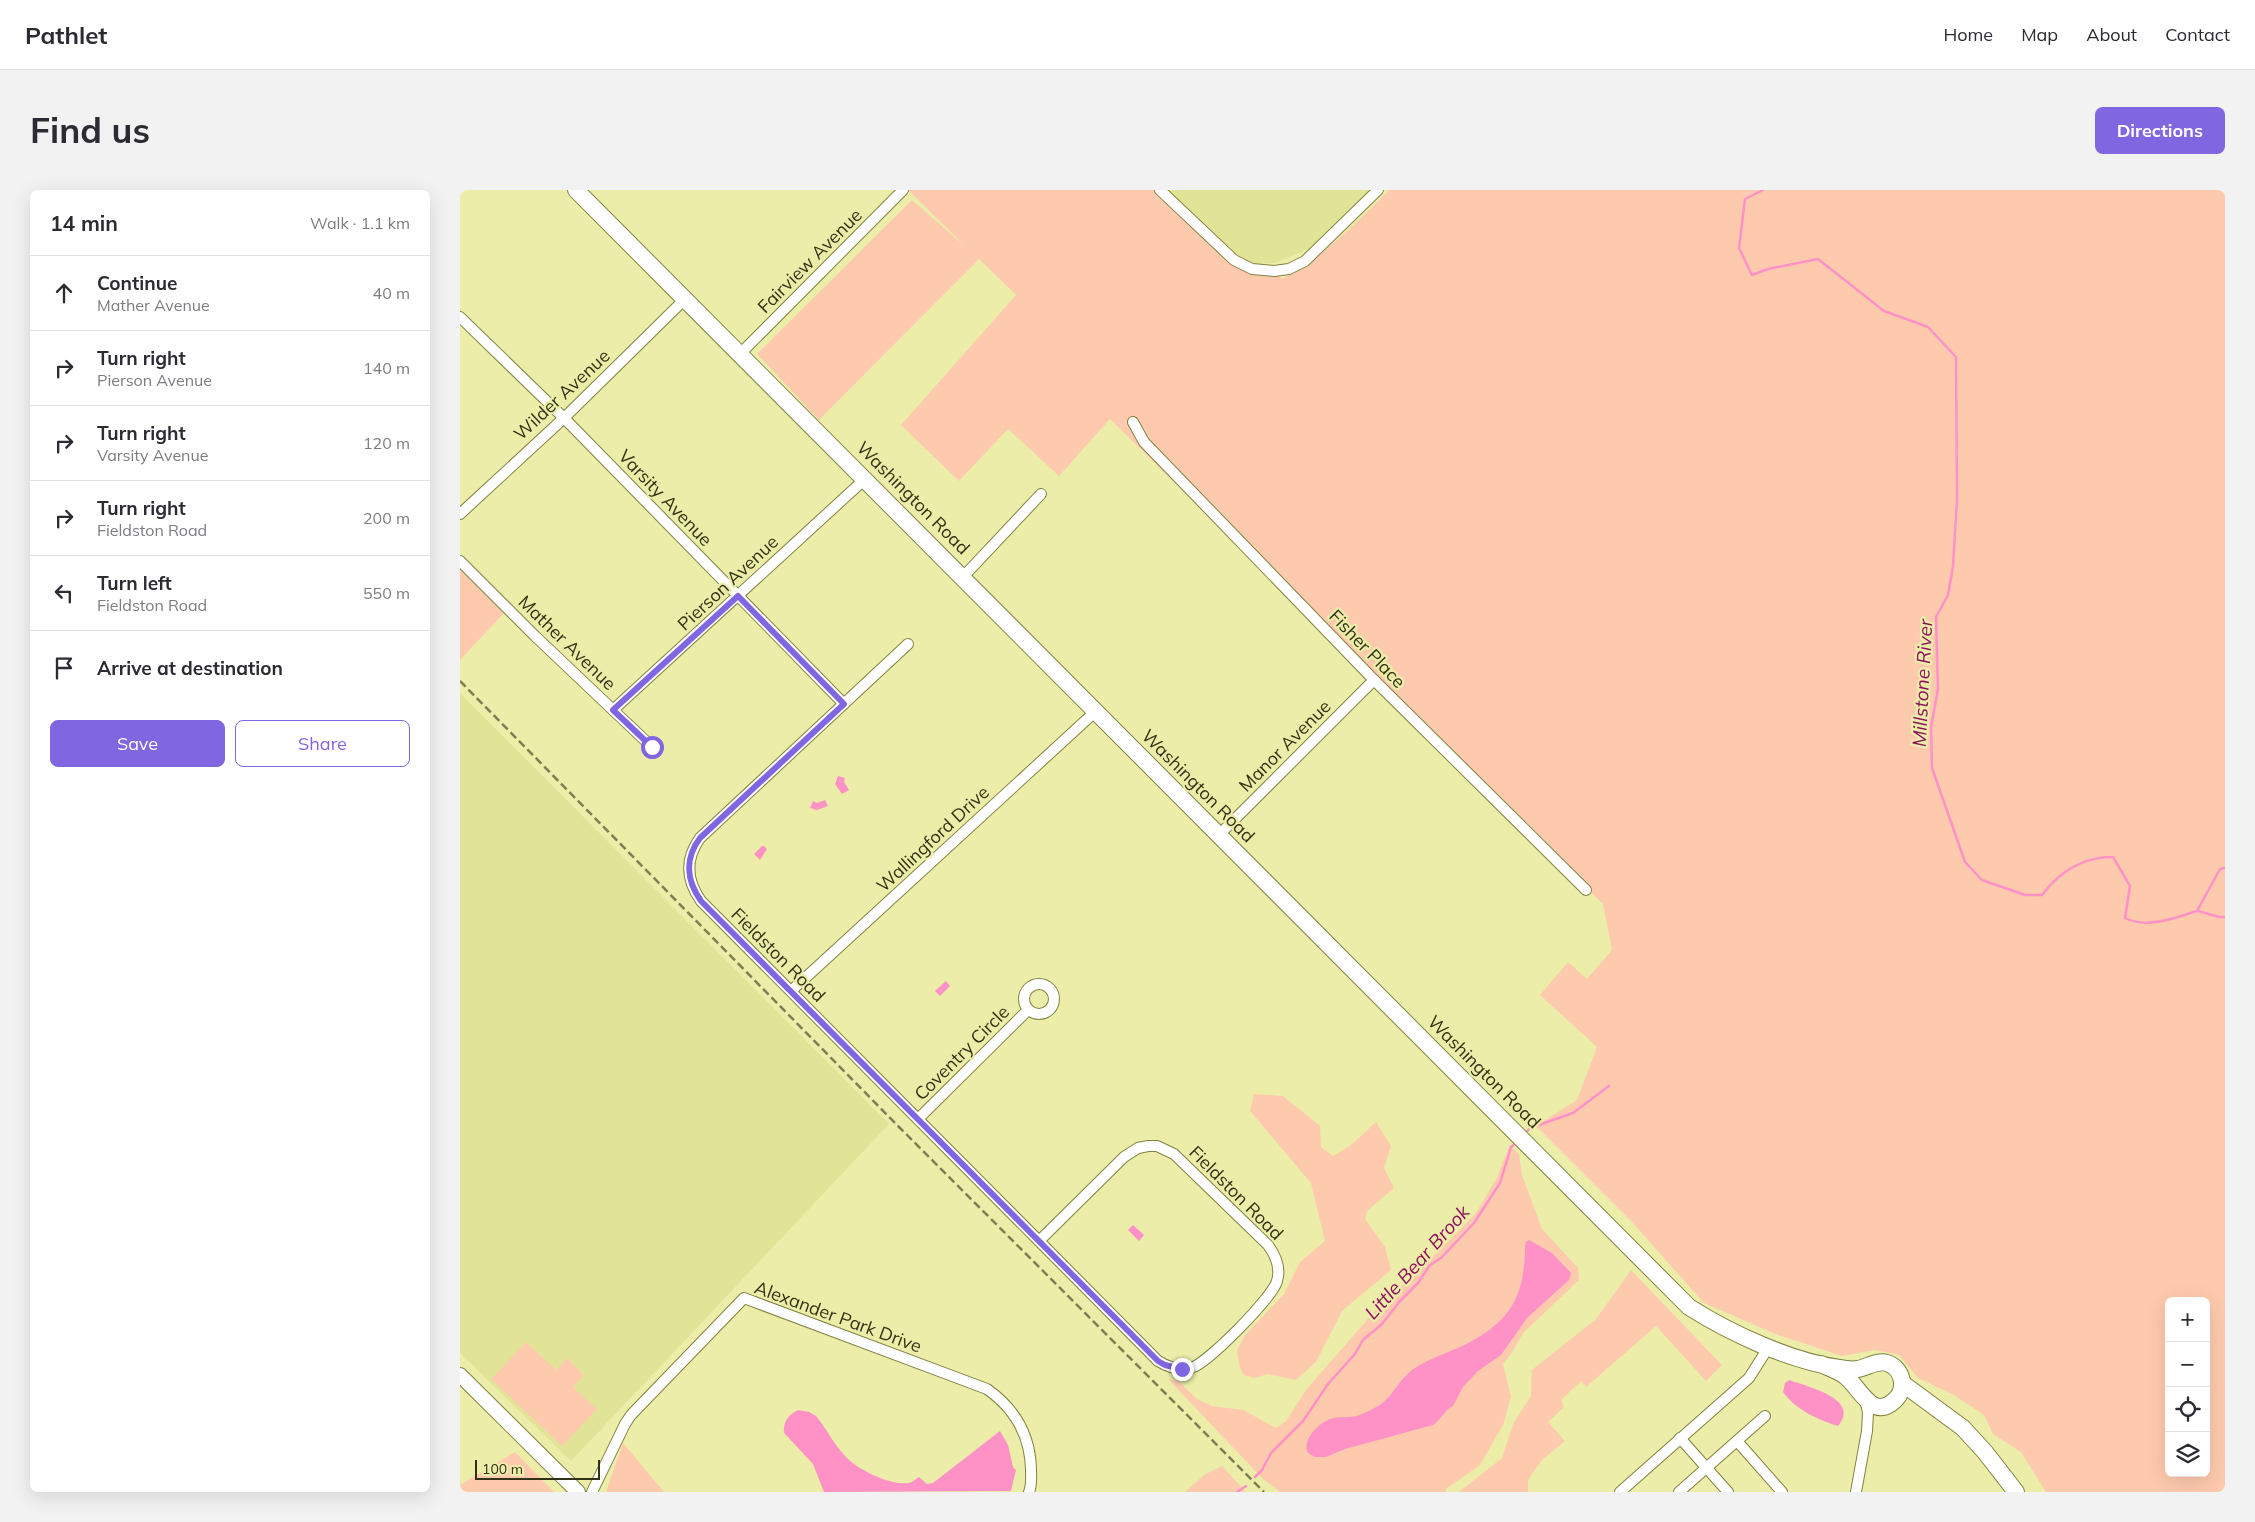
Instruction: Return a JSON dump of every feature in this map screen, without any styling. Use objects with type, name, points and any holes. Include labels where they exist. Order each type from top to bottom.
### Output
[{"type":"main road","name":"Washington Road","points":[[576,190],[1688,1307],[1717,1325],[1768,1348],[1821,1364],[1856,1370],[1880,1362],[1887,1363],[1898,1371],[1902,1383],[1962,1428],[1985,1452],[2016,1492]]},
{"type":"main road","name":"Washington Road","points":[[1821,1364],[1845,1375],[1863,1397]]},
{"type":"main road","points":[[1867,1367],[1859,1379],[1863,1397],[1875,1405],[1915,1404],[1947,1416]]},
{"type":"main road","points":[[1890,1404],[1902,1391],[1902,1383]]},
{"type":"street","name":"Fairview Avenue","points":[[740,354],[903,190]]},
{"type":"street","points":[[1160,190],[1230,257],[1252,269],[1274,271],[1289,269],[1305,261],[1378,190]]},
{"type":"street","name":"Wilder Avenue","points":[[460,514],[564,418],[685,299]]},
{"type":"street","name":"Varsity Avenue","points":[[460,317],[564,418],[844,704]]},
{"type":"street","name":"Fisher Place","points":[[1133,422],[1144,442],[1374,680],[1586,890]]},
{"type":"street","name":"Pierson Avenue","points":[[613,710],[865,479]]},
{"type":"street","points":[[963,577],[1041,494]]},
{"type":"street","name":"Mather Avenue","points":[[460,561],[652,747]]},
{"type":"street","name":"Fieldston Road","points":[[908,644],[700,838],[695,845],[689,863],[691,883],[701,901],[1158,1361],[1174,1368],[1190,1368],[1206,1360],[1270,1296],[1278,1280],[1277,1261],[1268,1245],[1174,1154],[1157,1146],[1138,1148],[1124,1157],[1039,1241]]},
{"type":"street","name":"Manor Avenue","points":[[1219,835],[1374,680]]},
{"type":"street","name":"Wallingford Drive","points":[[791,991],[1096,711]]},
{"type":"street","name":"Coventry Circle","points":[[918,1119],[1028,1010]]},
{"type":"street","name":"Alexander Park Drive","points":[[592,1492],[624,1424],[631,1415],[744,1298],[987,1389],[1011,1412],[1024,1434],[1030,1462],[1029,1492]]},
{"type":"street","points":[[1620,1492],[1749,1378],[1768,1348]]},
{"type":"street","points":[[460,1375],[578,1492]]},
{"type":"street","points":[[1856,1492],[1867,1431],[1868,1412],[1863,1397]]},
{"type":"street","points":[[1867,1431],[1878,1414],[1890,1404]]},
{"type":"street","points":[[1679,1492],[1765,1416]]},
{"type":"street","points":[[1680,1438],[1728,1492]]},
{"type":"street","points":[[1737,1441],[1782,1492]]},
{"type":"shaded area","points":[[908,190],[1165,190],[1252,269],[1274,271],[1282,279],[1325,250],[1389,190],[2225,190],[2225,1492],[2046,1492],[2021,1452],[1993,1434],[1984,1415],[1954,1395],[1918,1378],[1899,1355],[1875,1350],[1842,1356],[1778,1335],[1704,1303],[1631,1221],[1536,1126],[1577,1100],[1597,1047],[1540,995],[1568,962],[1587,979],[1612,950],[1603,904],[1110,419],[1059,476],[1008,429],[959,481],[901,425],[1016,295],[979,259],[819,420],[757,354],[912,200],[966,247]]},
{"type":"shaded area","points":[[1165,190],[1371,190],[1315,246],[1275,263],[1263,263],[1252,269]]},
{"type":"shaded area","points":[[460,567],[505,612],[460,660]]},
{"type":"shaded area","points":[[460,693],[889,1124],[571,1461],[460,1353]]},
{"type":"shaded area","points":[[838,776],[845,778],[844,782],[849,790],[842,794],[835,784]]},
{"type":"shaded area","points":[[825,800],[828,806],[817,810],[810,808],[813,801],[817,803]]},
{"type":"shaded area","points":[[762,846],[767,849],[760,860],[754,854]]},
{"type":"shaded area","points":[[946,981],[950,986],[940,996],[935,991]]},
{"type":"shaded area","points":[[1254,1094],[1283,1096],[1320,1126],[1321,1147],[1333,1156],[1350,1146],[1376,1122],[1391,1146],[1384,1168],[1394,1188],[1367,1211],[1365,1219],[1385,1247],[1391,1270],[1342,1311],[1316,1362],[1296,1380],[1268,1374],[1254,1378],[1244,1375],[1240,1368],[1237,1350],[1245,1335],[1284,1294],[1300,1262],[1325,1241],[1311,1183],[1250,1111]]},
{"type":"shaded area","points":[[1510,1145],[1519,1154],[1522,1175],[1542,1229],[1578,1268],[1579,1280],[1523,1333],[1503,1364],[1511,1397],[1503,1425],[1480,1465],[1446,1489],[1446,1492],[1280,1492],[1263,1479],[1168,1379],[1179,1382],[1197,1399],[1212,1406],[1243,1410],[1276,1428],[1286,1421],[1306,1390],[1387,1297],[1414,1276],[1476,1213],[1496,1179]]},
{"type":"shaded area","points":[[1133,1225],[1144,1235],[1139,1241],[1128,1230]]},
{"type":"shaded area","points":[[1529,1240],[1552,1253],[1571,1273],[1569,1280],[1527,1318],[1501,1355],[1478,1371],[1463,1387],[1453,1406],[1436,1423],[1345,1449],[1326,1457],[1315,1457],[1308,1453],[1306,1448],[1309,1438],[1321,1424],[1333,1418],[1357,1416],[1375,1408],[1417,1366],[1477,1338],[1502,1319],[1517,1295],[1522,1280],[1525,1246]]},
{"type":"shaded area","points":[[1631,1270],[1722,1365],[1706,1381],[1656,1326],[1586,1387],[1581,1381],[1561,1400],[1564,1407],[1548,1422],[1565,1441],[1542,1460],[1528,1480],[1528,1492],[1459,1492],[1502,1458],[1513,1424],[1531,1396],[1532,1370],[1596,1319]]},
{"type":"shaded area","points":[[526,1342],[556,1370],[567,1358],[584,1375],[573,1387],[597,1409],[562,1446],[491,1379]]},
{"type":"shaded area","points":[[1789,1380],[1818,1390],[1838,1401],[1843,1408],[1843,1417],[1838,1426],[1815,1417],[1794,1404],[1783,1392],[1785,1383]]},
{"type":"shaded area","points":[[798,1410],[809,1412],[816,1416],[851,1462],[885,1480],[902,1483],[910,1483],[919,1477],[927,1484],[933,1483],[1000,1431],[1008,1445],[1013,1467],[1016,1470],[1011,1491],[824,1492],[813,1464],[784,1433],[784,1425],[787,1419]]},
{"type":"shaded area","points":[[623,1443],[664,1492],[606,1492]]},
{"type":"shaded area","points":[[515,1452],[554,1492],[460,1492],[460,1485]]},
{"type":"shaded area","points":[[1222,1466],[1246,1492],[1185,1492],[1204,1475]]},
{"type":"waterway","name":"Millstone River","points":[[1763,190],[1745,199],[1739,248],[1752,275],[1768,269],[1818,259],[1884,311],[1928,327],[1956,357],[1957,500],[1953,566],[1948,595],[1936,617],[1938,689],[1931,727],[1932,768],[1965,862],[1982,880],[2025,895],[2042,895],[2056,879],[2073,867],[2092,860],[2113,857],[2130,886],[2125,918],[2142,923],[2180,917],[2197,911],[2220,869],[2225,868]]},
{"type":"waterway","points":[[2198,911],[2225,917]]},
{"type":"waterway","name":"Little Bear Brook","points":[[1525,1134],[1530,1128],[1573,1113],[1609,1086]]},
{"type":"waterway","name":"Little Bear Brook","points":[[1255,1477],[1262,1470],[1271,1453],[1303,1421],[1328,1384],[1355,1354],[1363,1340],[1382,1324],[1400,1301],[1418,1283],[1430,1265],[1441,1258],[1474,1223],[1500,1183],[1511,1147],[1516,1143]]},
{"type":"waterway","name":"Little Bear Brook","points":[[1237,1492],[1246,1486]]},
{"type":"railway","points":[[460,681],[900,1128],[1264,1492]]},
{"type":"route","points":[[652,747],[613,710],[738,596],[844,704],[700,838],[691,854],[689,863],[689,872],[694,892],[1158,1361],[1165,1365],[1182,1369]]}]
